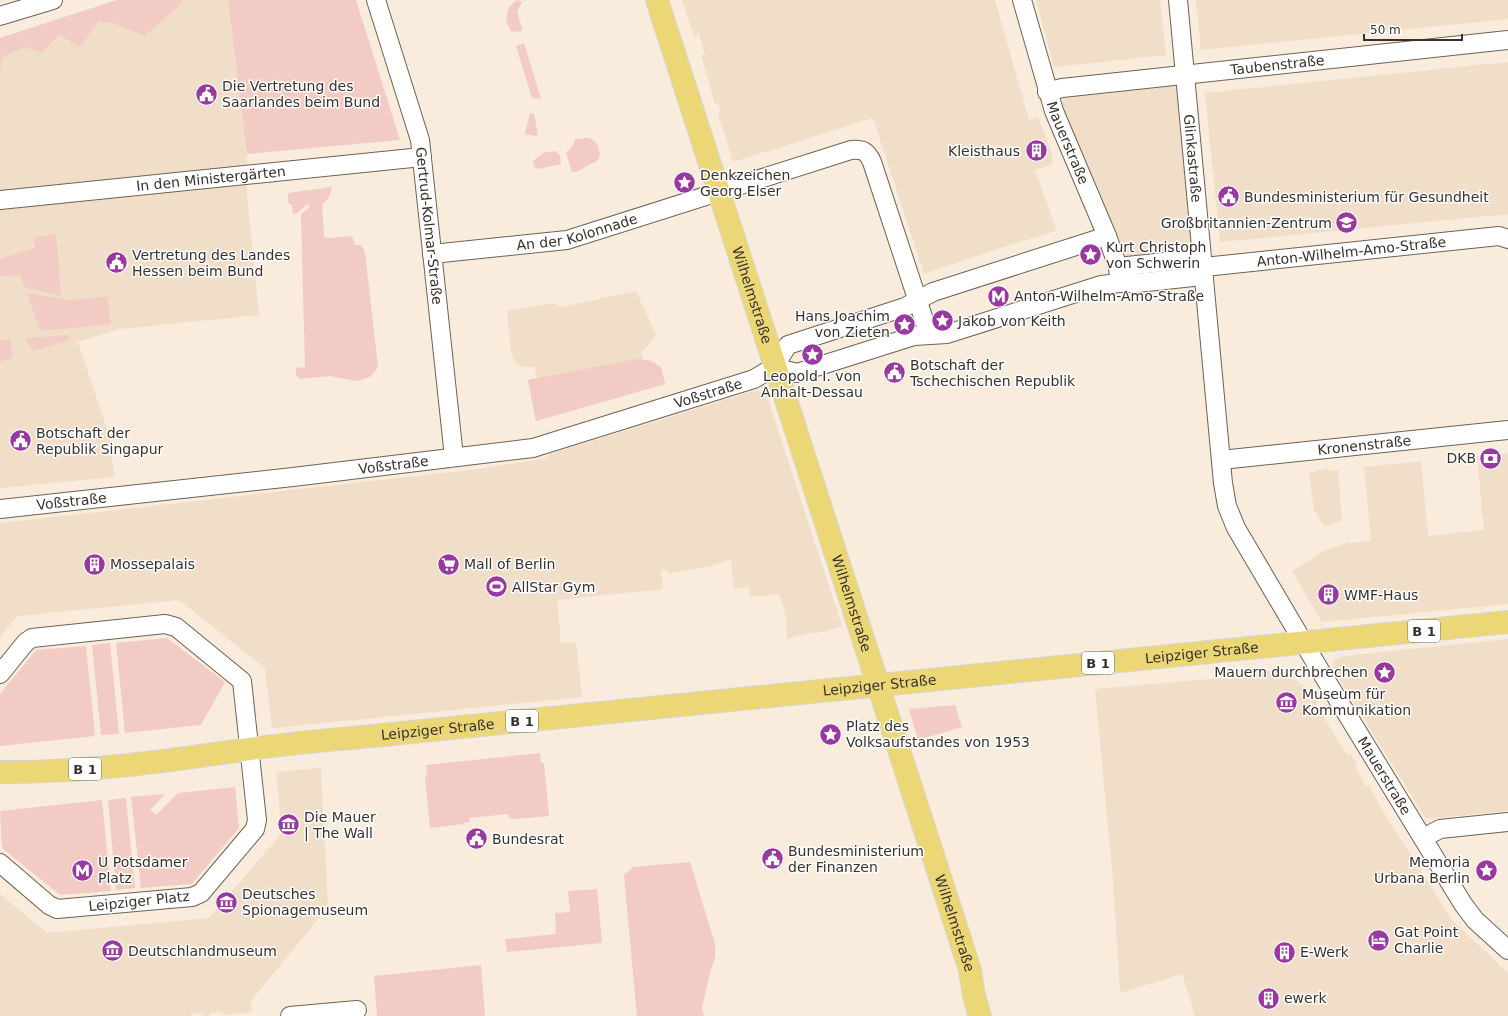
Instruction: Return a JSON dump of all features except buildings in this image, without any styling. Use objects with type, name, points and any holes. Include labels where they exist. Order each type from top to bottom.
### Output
[{"type":"main road","name":"Wilhelmstraße","points":[[657,0],[774,367],[970,970],[974,996],[980,1016]]},
{"type":"main road","name":"Leipziger Straße","points":[[250,749],[1508,622]]},
{"type":"main road","name":"B 1","points":[[0,772],[48,772],[211,756],[250,749]]},
{"type":"main road","name":"B 1","points":[[0,787],[48,772]]},
{"type":"street","points":[[0,16],[53,0]]},
{"type":"street","name":"Gertrud-Kolmar-Straße","points":[[376,0],[416,126],[422,157],[454,457]]},
{"type":"street","name":"Mauerstraße","points":[[1022,0],[1056,117],[1107,236],[1119,275]]},
{"type":"street","name":"Glinkastraße","points":[[1178,0],[1221,460]]},
{"type":"street","name":"Taubenstraße","points":[[1048,92],[1062,88],[1508,40]]},
{"type":"street","points":[[718,192],[851,150],[864,150],[869,155],[872,162],[929,335]]},
{"type":"street","name":"In den Ministergärten","points":[[0,200],[422,157]]},
{"type":"street","name":"An der Kolonnade","points":[[432,254],[568,240],[718,192]]},
{"type":"street","name":"Anton-Wilhelm-Amo-Straße","points":[[774,367],[797,373],[914,336],[947,334],[1101,285],[1119,275],[1192,259],[1204,267],[1505,235]]},
{"type":"street","points":[[774,367],[788,345],[905,307],[933,292],[1107,236]]},
{"type":"street","name":"Voßstraße","points":[[0,509],[293,477],[533,448],[744,382],[762,375],[774,367]]},
{"type":"street","name":"Kronenstraße","points":[[1221,460],[1508,430]]},
{"type":"street","name":"Mauerstraße","points":[[1221,460],[1225,497],[1231,517],[1303,643],[1470,913],[1508,950]]},
{"type":"street","name":"Leipziger Platz","points":[[0,674],[26,642],[32,638],[170,625],[180,630],[242,680],[257,824],[201,893],[196,895],[57,908],[49,905],[0,864]]},
{"type":"street","points":[[1423,838],[1440,829],[1508,822]]},
{"type":"street","points":[[290,1016],[357,1010]]},
{"type":"shaded area","points":[[117,0],[228,0],[247,154],[247,195],[259,315],[120,329],[78,342],[110,438],[114,477],[0,488],[0,38]]},
{"type":"shaded area","points":[[117,0],[182,0],[178,6],[145,36],[110,22],[98,22],[80,47],[59,35],[42,53],[25,47],[1,58],[0,83],[0,38]]},
{"type":"shaded area","points":[[228,0],[356,0],[400,140],[247,154]]},
{"type":"shaded area","points":[[517,0],[522,2],[517,12],[523,31],[512,32],[506,19],[510,7]]},
{"type":"shaded area","points":[[682,0],[995,0],[1029,120],[1038,117],[1051,151],[1053,164],[1035,170],[1057,231],[1000,248],[924,274],[873,118],[733,162],[718,114],[721,112],[718,103],[715,104],[701,55],[705,54],[699,34],[694,36]]},
{"type":"shaded area","points":[[1036,0],[1160,0],[1166,55],[1054,67]]},
{"type":"shaded area","points":[[1196,0],[1508,0],[1508,19],[1201,50]]},
{"type":"shaded area","points":[[524,43],[541,99],[532,98],[516,46]]},
{"type":"shaded area","points":[[1508,62],[1508,214],[1220,242],[1205,93]]},
{"type":"shaded area","points":[[1174,86],[1176,89],[1192,251],[1125,259],[1062,113],[1061,103],[1065,98]]},
{"type":"shaded area","points":[[530,113],[534,114],[538,135],[536,136],[525,134]]},
{"type":"shaded area","points":[[575,139],[591,139],[598,146],[600,155],[596,162],[579,171],[572,172],[566,153],[573,145]]},
{"type":"shaded area","points":[[556,151],[560,156],[561,164],[539,169],[534,167],[533,161],[543,153]]},
{"type":"shaded area","points":[[332,187],[329,197],[322,205],[324,236],[327,238],[352,236],[355,245],[361,245],[365,253],[378,367],[370,377],[357,381],[330,376],[300,379],[296,375],[296,368],[305,367],[301,214],[309,208],[309,203],[296,214],[293,214],[292,205],[288,203],[288,193]]},
{"type":"shaded area","points":[[56,234],[61,296],[24,287],[21,275],[0,276],[0,259],[35,248],[34,237]]},
{"type":"shaded area","points":[[636,291],[656,335],[644,350],[641,351],[643,359],[651,361],[661,367],[665,384],[536,421],[528,380],[537,378],[534,367],[524,367],[515,363],[511,353],[507,311],[555,303],[561,307]]},
{"type":"shaded area","points":[[27,293],[69,300],[107,297],[111,324],[40,331]]},
{"type":"shaded area","points":[[69,335],[69,340],[33,351],[26,338]]},
{"type":"shaded area","points":[[10,339],[12,358],[0,362],[0,340]]},
{"type":"shaded area","points":[[636,359],[651,361],[661,367],[665,384],[536,421],[528,380]]},
{"type":"shaded area","points":[[757,390],[763,391],[767,396],[842,626],[814,634],[813,632],[787,639],[786,617],[779,594],[750,597],[749,587],[734,588],[731,560],[711,566],[668,574],[668,570],[661,570],[663,589],[557,600],[561,643],[576,642],[582,697],[272,728],[265,668],[179,600],[17,616],[0,637],[0,523],[470,470],[544,459],[550,454]]},
{"type":"shaded area","points":[[1508,453],[1508,604],[1322,622],[1292,571],[1326,550],[1347,543],[1371,541],[1364,467],[1421,461],[1428,536],[1484,530],[1477,456]]},
{"type":"shaded area","points":[[1328,468],[1329,471],[1338,470],[1342,520],[1324,526],[1314,510],[1309,473]]},
{"type":"shaded area","points":[[167,638],[225,682],[201,725],[125,733],[116,643]]},
{"type":"shaded area","points":[[1508,639],[1508,811],[1426,819],[1335,672],[1333,666],[1334,661],[1342,656]]},
{"type":"shaded area","points":[[110,643],[119,734],[101,735],[92,645]]},
{"type":"shaded area","points":[[86,646],[95,736],[0,746],[0,694],[36,650]]},
{"type":"shaded area","points":[[1271,671],[1296,680],[1311,691],[1318,702],[1316,704],[1347,755],[1350,753],[1357,765],[1355,767],[1366,786],[1369,785],[1380,806],[1452,920],[1508,973],[1508,1016],[1195,1016],[1182,974],[1120,993],[1113,880],[1095,689],[1258,675],[1258,673]]},
{"type":"shaded area","points":[[955,705],[962,727],[918,740],[909,709]]},
{"type":"shaded area","points":[[540,753],[541,763],[544,763],[549,816],[515,819],[509,818],[508,814],[469,818],[470,822],[464,824],[430,828],[425,776],[427,775],[426,765]]},
{"type":"shaded area","points":[[321,768],[328,907],[251,1001],[252,1012],[224,1015],[221,1012],[210,1013],[209,1016],[203,1016],[202,1013],[191,1014],[191,1016],[0,1016],[0,894],[47,933],[209,918],[282,833],[276,772]]},
{"type":"shaded area","points":[[235,787],[239,828],[192,884],[141,888],[131,797],[165,794],[150,810],[156,815],[178,793]]},
{"type":"shaded area","points":[[126,798],[135,888],[116,890],[108,800]]},
{"type":"shaded area","points":[[102,800],[111,891],[60,895],[2,848],[0,811]]},
{"type":"shaded area","points":[[690,862],[715,944],[715,958],[710,972],[702,1008],[704,1016],[637,1016],[624,875],[633,867]]},
{"type":"shaded area","points":[[597,889],[602,943],[507,952],[505,939],[556,934],[555,913],[570,912],[568,891]]},
{"type":"shaded area","points":[[481,965],[485,1016],[377,1016],[374,976]]},
{"type":"place","name":"Die Vertretung des Saarlandes beim Bund","points":[[207,94]]},
{"type":"place","name":"Kleisthaus","points":[[1036,151]]},
{"type":"place","name":"Denkzeichen Georg Elser","points":[[684,183]]},
{"type":"place","name":"Bundesministerium für Gesundheit","points":[[1228,197]]},
{"type":"place","name":"Großbritannien-Zentrum","points":[[1347,223]]},
{"type":"place","name":"Kurt Christoph von Schwerin","points":[[1091,255]]},
{"type":"place","name":"Vertretung des Landes Hessen beim Bund","points":[[117,263]]},
{"type":"place","name":"Anton-Wilhelm-Amo-Straße","points":[[998,296]]},
{"type":"place","name":"Jakob von Keith","points":[[942,321]]},
{"type":"place","name":"Hans Joachim von Zieten","points":[[905,324]]},
{"type":"place","name":"Leopold I. von Anhalt-Dessau","points":[[812,354]]},
{"type":"place","name":"Botschaft der Tschechischen Republik","points":[[895,373]]},
{"type":"place","name":"Botschaft der Republik Singapur","points":[[21,441]]},
{"type":"place","name":"DKB","points":[[1491,458]]},
{"type":"place","name":"Mossepalais","points":[[94,564]]},
{"type":"place","name":"Mall of Berlin","points":[[448,564]]},
{"type":"place","name":"AllStar Gym","points":[[496,587]]},
{"type":"place","name":"WMF-Haus","points":[[1329,595]]},
{"type":"place","name":"Mauern durchbrechen","points":[[1384,672]]},
{"type":"place","name":"Museum für Kommunikation","points":[[1286,702]]},
{"type":"place","name":"Platz des Volksaufstandes von 1953","points":[[831,734]]},
{"type":"place","name":"Die Mauer | The Wall","points":[[289,825]]},
{"type":"place","name":"Bundesrat","points":[[476,839]]},
{"type":"place","name":"Bundesministerium der Finanzen","points":[[772,859]]},
{"type":"place","name":"U Potsdamer Platz","points":[[82,870]]},
{"type":"place","name":"Memoria Urbana Berlin","points":[[1486,870]]},
{"type":"place","name":"Deutsches Spionagemuseum","points":[[226,902]]},
{"type":"place","name":"Gat Point Charlie","points":[[1379,940]]},
{"type":"place","name":"Deutschlandmuseum","points":[[112,951]]},
{"type":"place","name":"E-Werk","points":[[1285,952]]},
{"type":"place","name":"ewerk","points":[[1268,998]]}]
